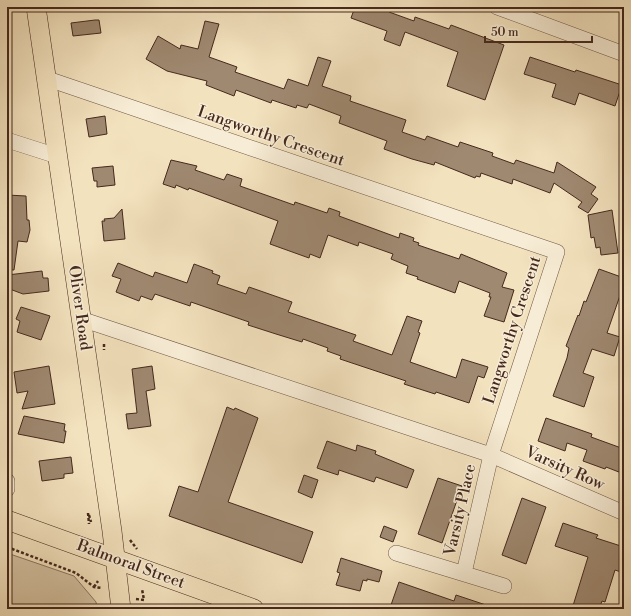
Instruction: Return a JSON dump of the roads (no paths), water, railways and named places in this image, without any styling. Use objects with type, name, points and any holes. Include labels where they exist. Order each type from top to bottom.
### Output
[{"type":"main road","name":"Oliver Road","points":[[36,7],[45,78],[82,319],[114,558],[128,604]]},
{"type":"main road","name":"Balmoral Street","points":[[7,520],[254,609]]},
{"type":"street","points":[[497,7],[624,54]]},
{"type":"street","name":"Langworthy Crescent","points":[[45,78],[557,252],[491,455]]},
{"type":"street","points":[[7,140],[57,156]]},
{"type":"street","points":[[82,319],[491,455]]},
{"type":"street","name":"Varsity Row","points":[[491,455],[624,513]]},
{"type":"street","name":"Varsity Place","points":[[464,573],[491,455]]},
{"type":"street","points":[[7,481],[7,489]]},
{"type":"street","name":"Varsity Place","points":[[396,553],[504,586]]}]
